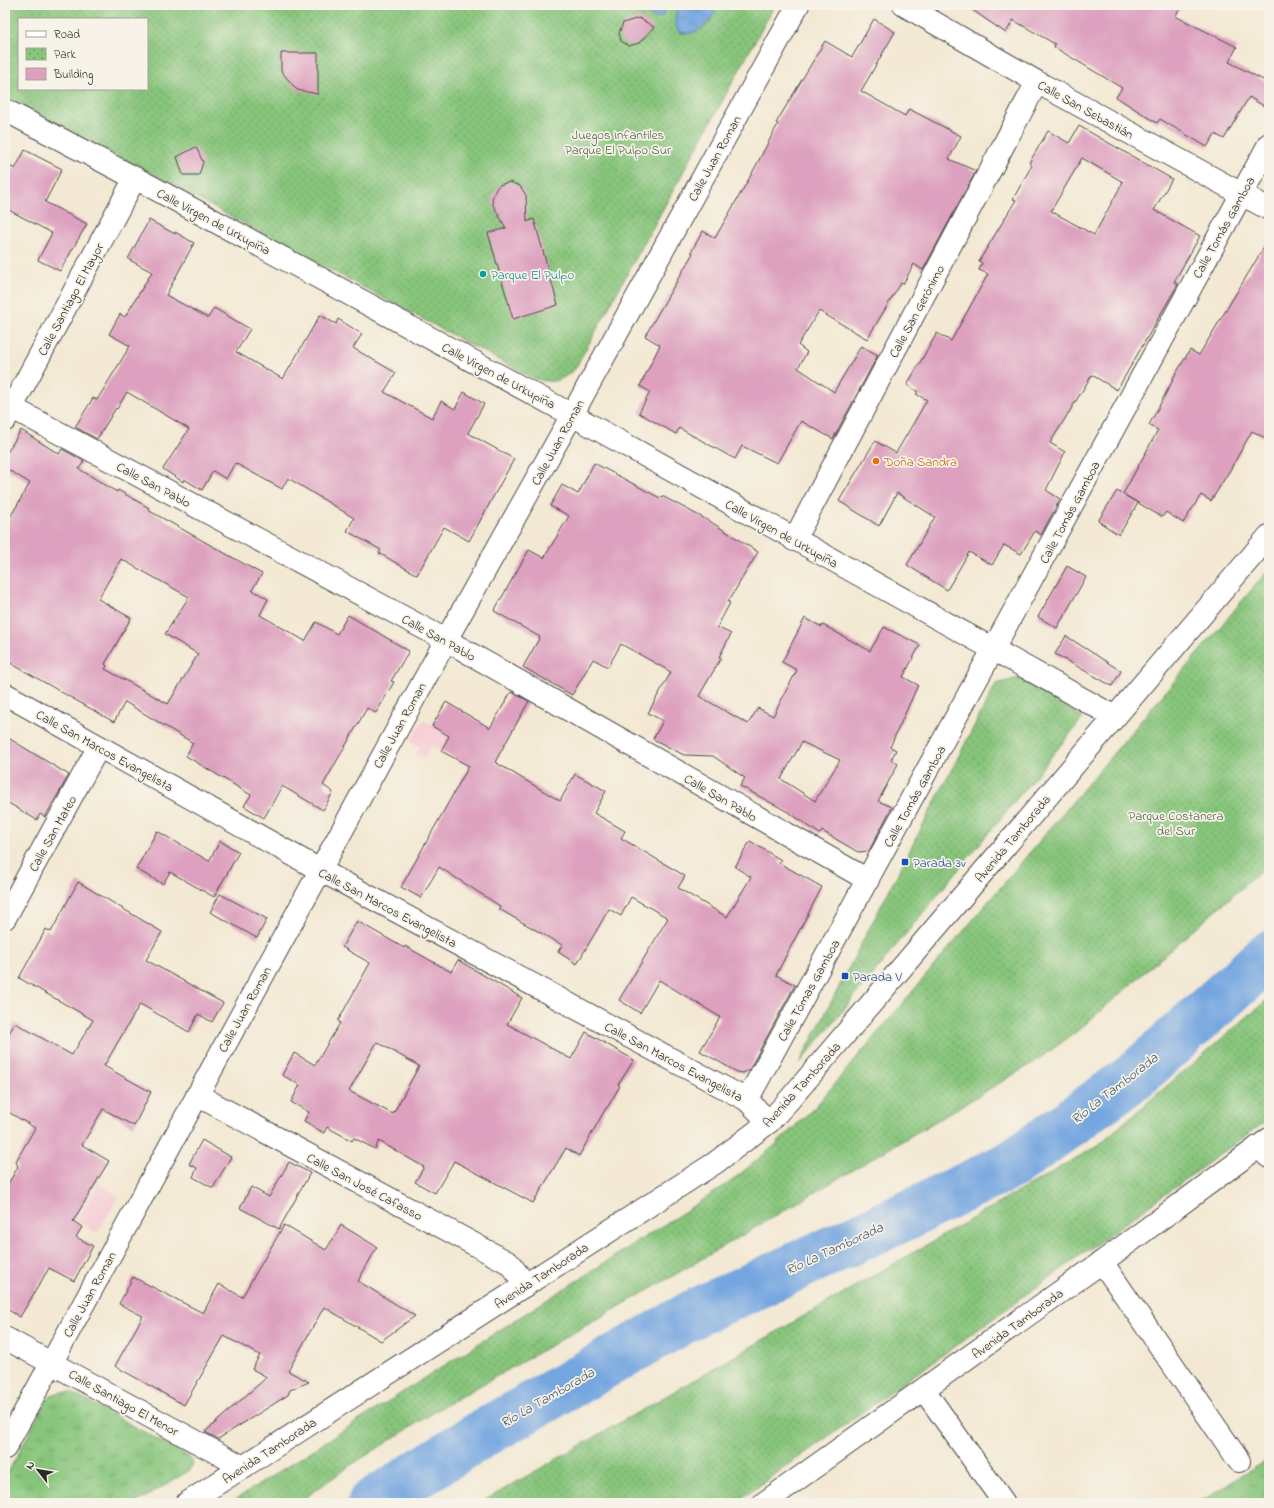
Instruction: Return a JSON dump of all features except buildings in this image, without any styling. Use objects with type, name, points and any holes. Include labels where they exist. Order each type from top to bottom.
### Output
[{"type":"street","name":"Calle Juan Roman","points":[[5,1448],[446,640],[798,5]]},
{"type":"street","name":"Calle San Sebastián","points":[[904,5],[1037,82],[1269,209]]},
{"type":"street","name":"Calle San Gerónimo","points":[[794,540],[1037,82]]},
{"type":"street","name":"Calle Virgen de Urkupiña","points":[[5,110],[135,178],[572,415],[794,540],[1115,717]]},
{"type":"street","name":"Calle Tomás Gamboa","points":[[868,880],[1269,144]]},
{"type":"street","name":"Calle Santiago El Mayor","points":[[7,411],[135,178]]},
{"type":"street","name":"Calle San Pablo","points":[[7,411],[446,640],[868,880]]},
{"type":"street","name":"Avenida Tamborada","points":[[188,1503],[715,1163],[769,1122],[1269,536]]},
{"type":"street","name":"Calle San Marcos Evangelista","points":[[5,694],[98,748],[320,870],[747,1100],[769,1122]]},
{"type":"street","name":"Calle San Mateo","points":[[5,918],[98,748]]},
{"type":"street","name":"Calle Tómas Gamboa","points":[[747,1100],[868,880]]},
{"type":"street","name":"Calle San José Cafasso","points":[[197,1096],[509,1263],[526,1285]]},
{"type":"street","name":"Avenida Tamborada","points":[[764,1503],[1102,1262],[1265,1148]]},
{"type":"street","points":[[1102,1262],[1239,1461]]},
{"type":"street","name":"Calle Santiago El Menor","points":[[5,1338],[52,1362],[243,1467]]},
{"type":"street","points":[[924,1390],[1004,1503]]},
{"type":"shaded area","points":[[423,720],[449,736],[441,751],[432,746],[423,759],[415,755],[420,747],[410,741]]},
{"type":"shaded area","points":[[99,1184],[119,1196],[97,1233],[77,1220]]},
{"type":"green space","name":"Parque El Pulpo","points":[[5,5],[775,5],[575,369],[559,380],[554,381],[544,381],[531,377],[5,96]]},
{"type":"green space","name":"Parque Costanera del Sur","points":[[1269,569],[1269,864],[1075,1033],[1033,1063],[661,1283],[444,1406],[348,1467],[298,1503],[230,1503],[729,1183],[773,1147],[815,1107]]},
{"type":"green space","points":[[1019,678],[1083,718],[799,1064],[996,684]]},
{"type":"green space","points":[[1269,998],[1269,1119],[735,1503],[480,1503],[1097,1146]]},
{"type":"green space","points":[[71,1392],[188,1456],[193,1463],[190,1470],[136,1503],[5,1503],[5,1478],[47,1400],[54,1394]]},
{"type":"green space","points":[[1269,1459],[1269,1503],[1198,1503],[1259,1465]]},
{"type":"water","points":[[643,5],[666,5],[662,17],[653,18],[647,13]]},
{"type":"water","points":[[677,5],[717,5],[708,23],[698,31],[685,33],[679,32],[675,23]]},
{"type":"waterway","name":"Río La Tamborada","points":[[372,1503],[472,1440],[697,1312],[908,1215],[1013,1164],[1135,1076],[1269,955]]},
{"type":"place","name":"Parque El Pulpo","points":[[483,274]]},
{"type":"place","name":"Doña Sandra","points":[[876,461]]},
{"type":"place","name":"Parada 3v","points":[[905,862]]},
{"type":"place","name":"Parada V","points":[[845,976]]},
{"type":"park label","name":"Juegos Infantiles Parque El Pulpo Sur","points":[[618,142]]}]
